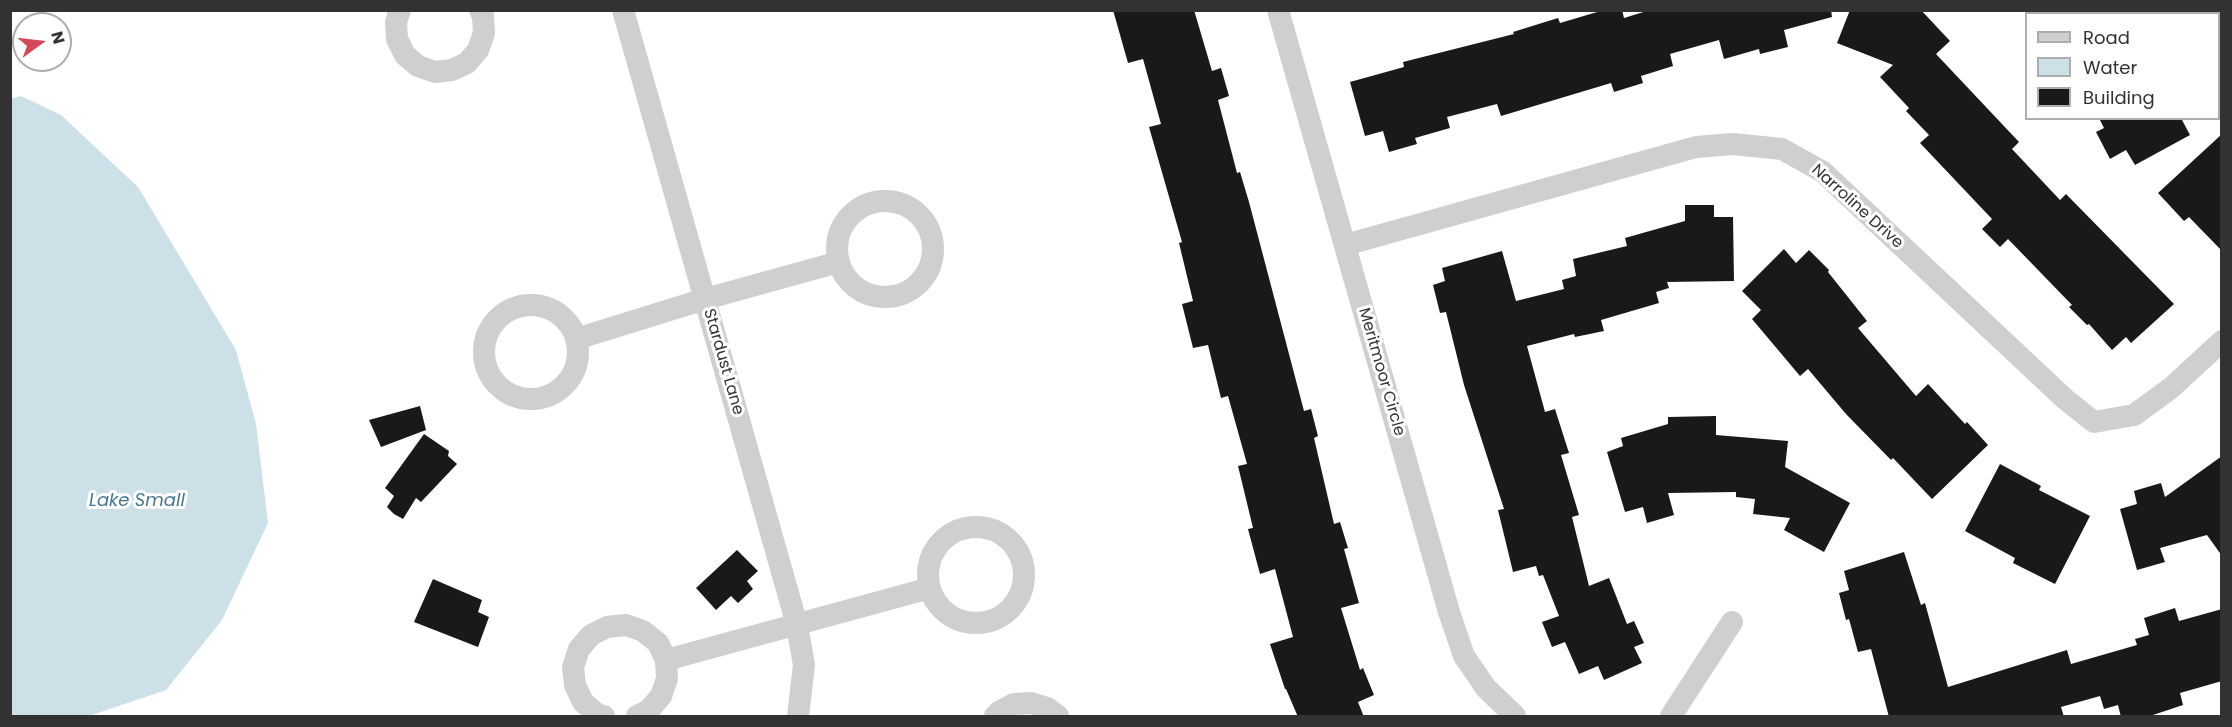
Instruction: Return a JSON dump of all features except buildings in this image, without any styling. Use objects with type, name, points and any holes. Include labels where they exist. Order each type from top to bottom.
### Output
[{"type":"street","points":[[400,10],[396,22],[397,39],[405,55],[418,66],[435,72],[452,70],[467,63],[478,50],[489,12]]},
{"type":"street","name":"Stardust Lane","points":[[623,10],[797,625],[804,665],[798,717]]},
{"type":"street","name":"Meritmoor Circle","points":[[1278,10],[1446,600],[1464,656],[1486,688],[1515,717]]},
{"type":"street","points":[[2220,10],[2222,17]]},
{"type":"street","name":"Narroline Drive","points":[[1345,245],[1696,147],[1733,144],[1782,148],[1822,172],[2065,399],[2094,422],[2134,415],[2171,388],[2222,341]]},
{"type":"street","points":[[891,200],[909,206],[923,219],[932,236],[934,255],[928,273],[915,287],[899,296],[880,298],[862,292],[847,279],[839,262],[837,243],[843,225],[855,211],[872,202],[891,200]]},
{"type":"street","points":[[576,339],[705,299],[839,262]]},
{"type":"street","points":[[536,305],[553,311],[567,322],[576,339],[577,357],[572,375],[560,389],[544,398],[525,399],[508,394],[494,382],[485,365],[484,347],[489,329],[501,315],[518,307],[536,305]]},
{"type":"street","points":[[982,526],[1000,532],[1014,544],[1023,561],[1024,580],[1018,598],[1006,613],[990,621],[970,623],[953,617],[939,605],[930,588],[928,569],[934,551],[946,537],[963,528],[982,526]]},
{"type":"street","points":[[666,660],[930,588]]},
{"type":"street","points":[[1671,717],[1732,622]]},
{"type":"street","points":[[604,717],[583,702],[574,685],[573,666],[579,649],[591,635],[607,627],[626,625],[643,631],[658,644],[666,660],[667,679],[661,696],[649,710],[637,717]]},
{"type":"street","points":[[995,717],[999,712],[1014,704],[1031,702],[1047,708],[1058,717]]},
{"type":"water","name":"Lake Small","points":[[21,96],[61,115],[138,187],[236,350],[256,424],[268,523],[222,620],[166,690],[89,716],[11,716],[10,99]]}]
